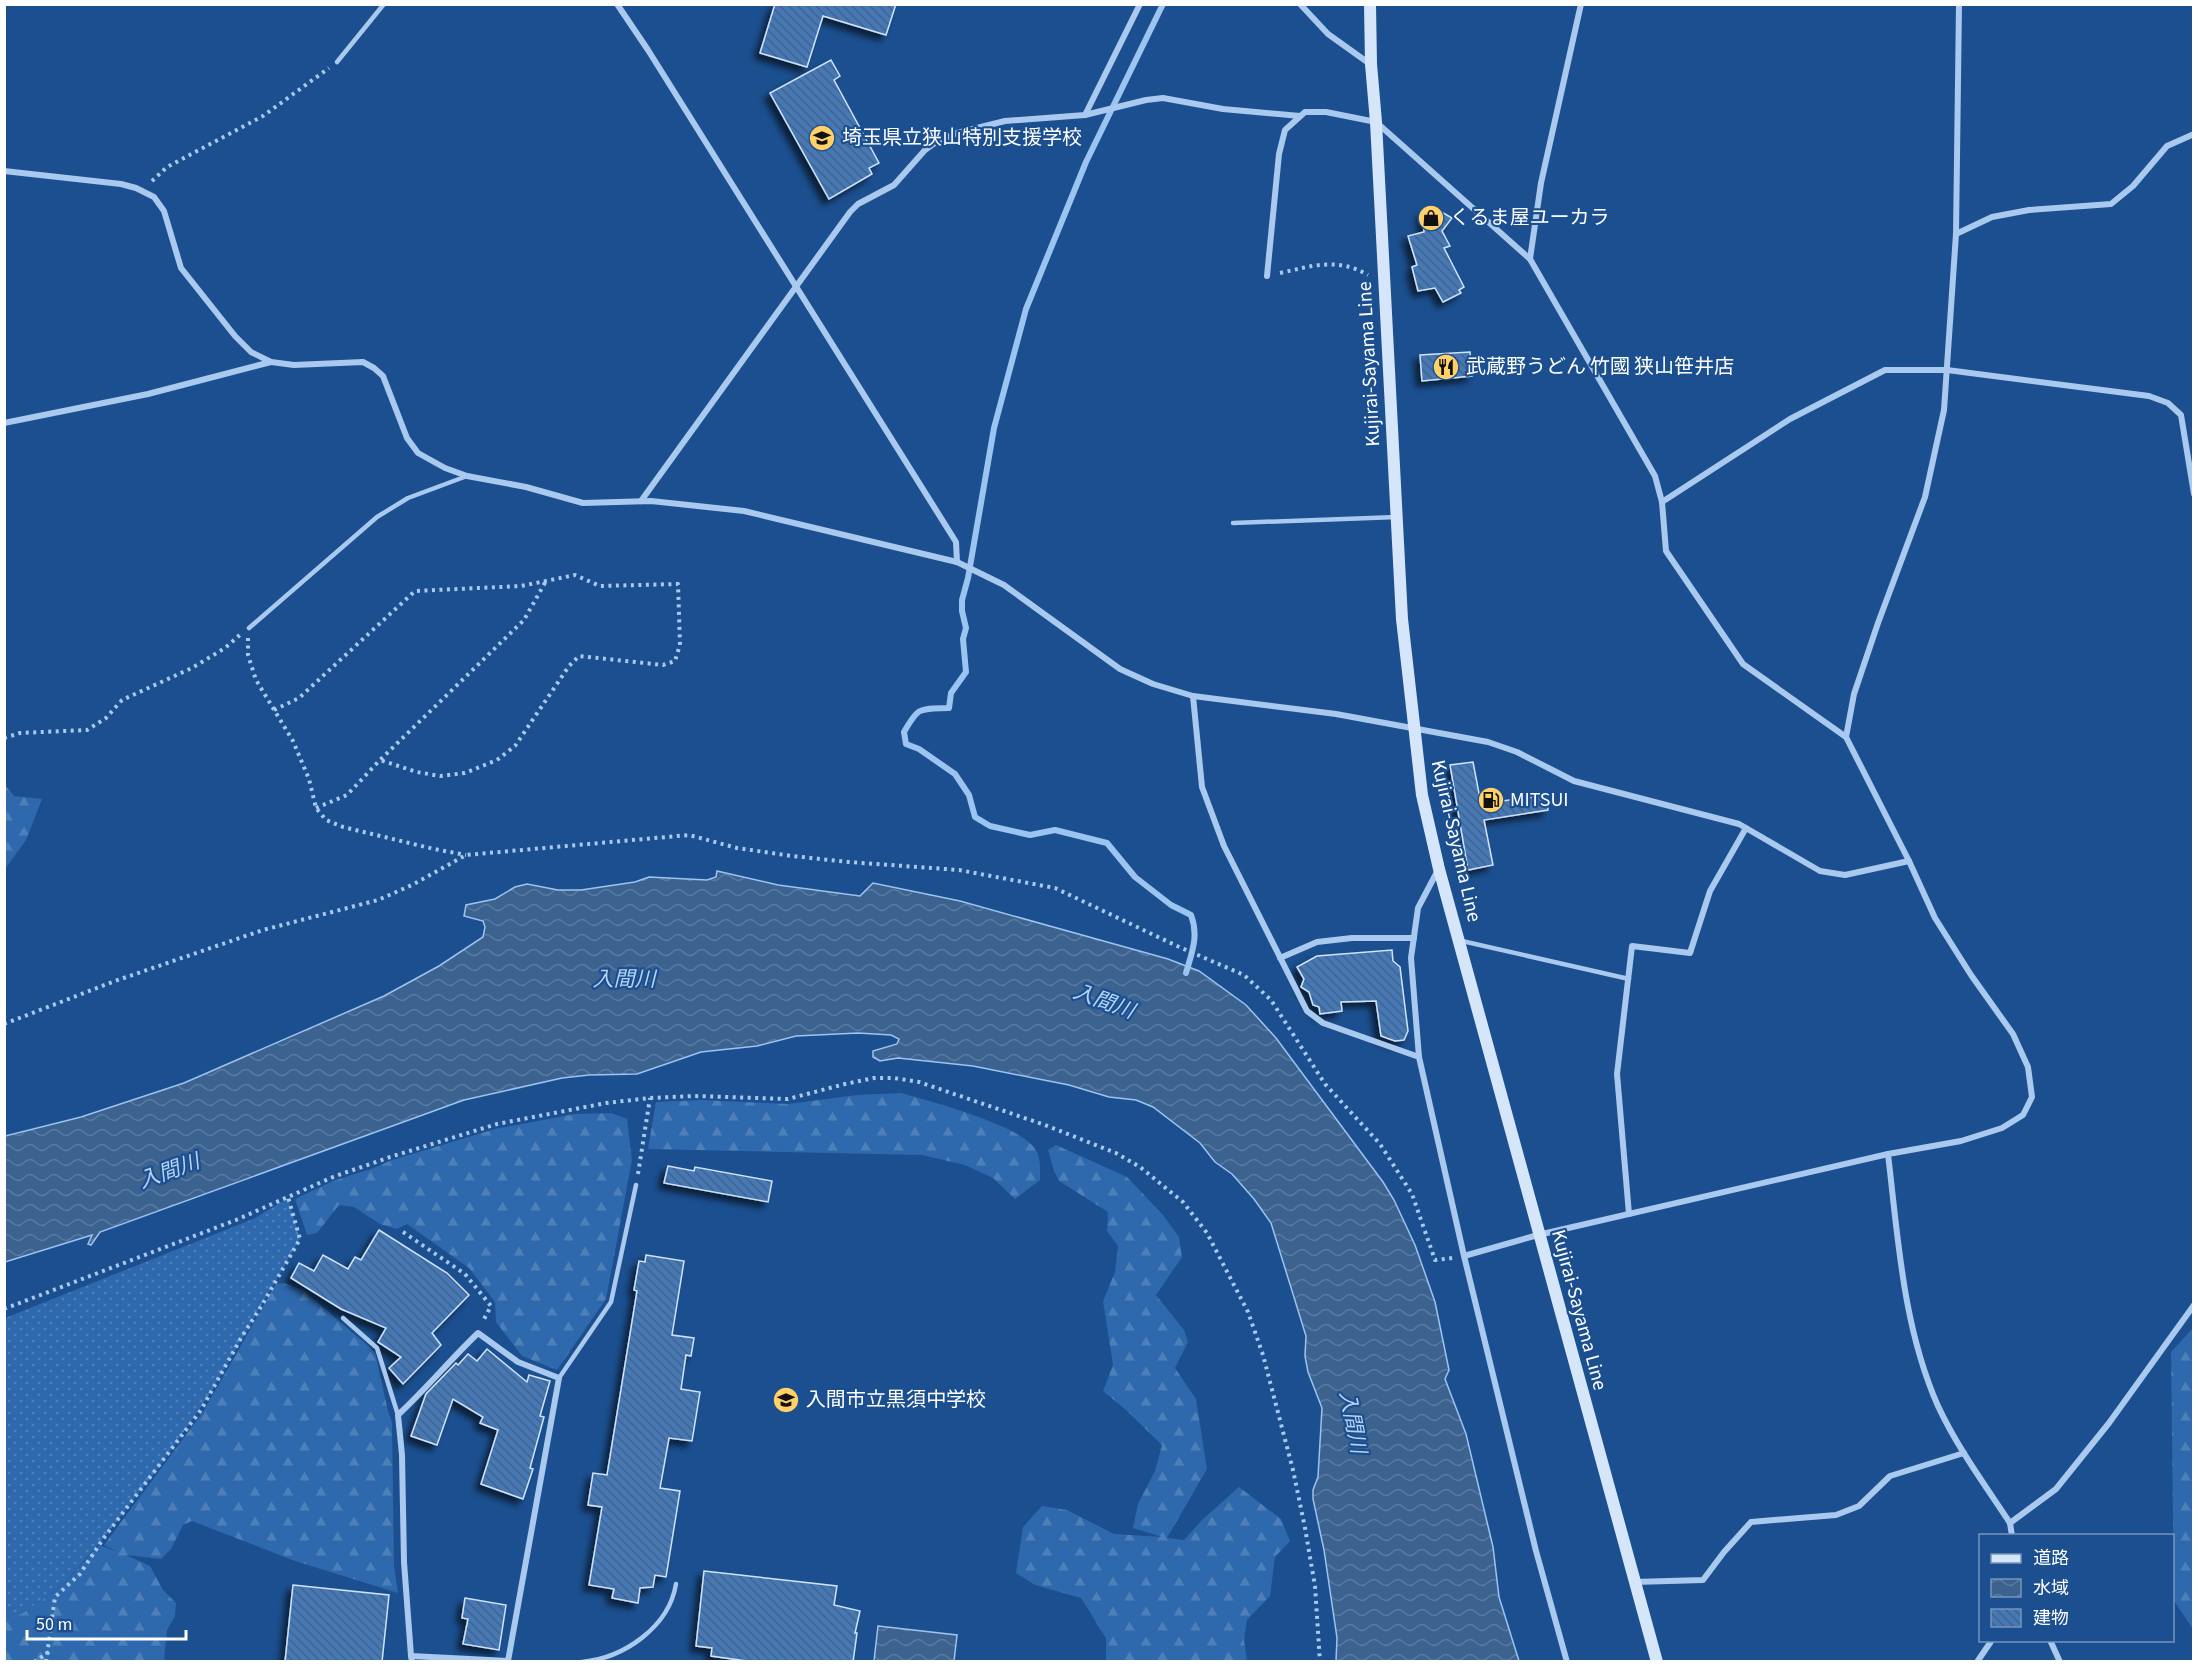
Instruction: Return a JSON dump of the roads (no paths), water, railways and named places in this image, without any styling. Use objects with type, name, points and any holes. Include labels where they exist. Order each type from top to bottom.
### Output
[{"type":"main road","name":"Kujirai-Sayama Line","points":[[1370,4],[1371,64],[1402,620],[1422,795],[1458,940],[1657,1662]]},
{"type":"street","points":[[617,4],[956,542],[957,562]]},
{"type":"street","points":[[1085,115],[1140,4]]},
{"type":"street","points":[[1300,4],[1328,34],[1371,64]]},
{"type":"street","points":[[1530,259],[1541,183],[1581,4]]},
{"type":"street","points":[[1846,737],[1854,694],[1925,497],[1944,410],[1956,234],[1959,4]]},
{"type":"street","points":[[641,501],[850,212],[869,198],[894,185],[925,150],[936,142],[957,133],[1005,121],[1085,115],[1163,98],[1223,109],[1300,116]]},
{"type":"street","points":[[1267,276],[1279,154],[1284,130],[1305,112],[1326,112],[1376,122],[1530,259],[1655,476],[1662,502],[1666,550],[1743,664],[1846,737],[1909,861],[1935,918],[1971,975],[2013,1034],[2028,1067],[2032,1097],[2023,1115],[2002,1128],[1961,1141],[1888,1154],[1538,1235],[1464,1256]]},
{"type":"street","points":[[1956,234],[1992,217],[2020,212],[2111,204],[2133,186],[2167,146],[2193,134]]},
{"type":"street","points":[[4,171],[121,184],[154,197],[164,211],[181,268],[235,336],[251,352],[271,362],[294,365],[363,362],[369,365],[383,376],[407,438],[418,453],[445,468],[467,476],[526,487],[583,503],[641,501],[744,512],[957,562],[1004,585],[1120,669],[1153,684],[1193,696],[1336,714],[1488,742],[1517,752],[1574,781],[1707,814],[1738,824],[1820,871],[1845,875],[1909,861]]},
{"type":"street","points":[[4,423],[148,394],[271,362]]},
{"type":"street","points":[[1662,502],[1790,418],[1885,370],[1947,370],[2149,396],[2168,403],[2181,416],[2193,494]]},
{"type":"street","points":[[1193,696],[1202,787],[1224,846],[1307,1011],[1323,1023],[1419,1057]]},
{"type":"street","points":[[1629,1214],[1617,1074],[1632,946],[1690,953],[1710,891],[1746,828]]},
{"type":"street","points":[[1439,869],[1418,908],[1411,958],[1419,1057],[1464,1256],[1536,1551],[1567,1662]]},
{"type":"street","points":[[1280,958],[1317,942],[1352,938],[1414,938]]},
{"type":"street","points":[[1888,1154],[1902,1276],[1920,1357],[1938,1406],[1964,1452],[2010,1523],[2012,1534]]},
{"type":"street","points":[[2010,1523],[2056,1489],[2109,1423],[2193,1305]]},
{"type":"street","points":[[508,1661],[559,1378],[518,1362],[478,1333],[398,1415],[402,1455],[404,1562],[412,1659],[517,1662]]},
{"type":"street","points":[[1634,1582],[1703,1580],[1751,1522],[1836,1515],[1859,1506],[1890,1476],[1964,1452]]},
{"type":"street","points":[[1977,1662],[1991,1642]]},
{"type":"street","points":[[2050,1642],[2060,1662]]},
{"type":"lane","points":[[337,62],[384,4]]},
{"type":"lane","points":[[249,628],[377,517],[408,498],[467,476]]},
{"type":"lane","points":[[1233,523],[1397,517]]},
{"type":"lane","points":[[1458,940],[1629,979]]},
{"type":"lane","points":[[559,1378],[611,1302],[636,1185]]},
{"type":"lane","points":[[343,1318],[376,1348],[398,1415]]},
{"type":"lane","points":[[582,1662],[612,1654],[650,1632],[664,1616],[674,1597],[676,1584]]},
{"type":"water","name":"入間川","points":[[717,871],[778,885],[860,896],[873,883],[960,901],[1168,959],[1199,971],[1246,1005],[1276,1038],[1383,1182],[1415,1245],[1435,1302],[1449,1370],[1445,1379],[1466,1434],[1493,1547],[1499,1597],[1519,1661],[1336,1661],[1337,1638],[1324,1550],[1313,1499],[1313,1490],[1318,1477],[1322,1408],[1308,1372],[1305,1356],[1306,1336],[1271,1223],[1232,1174],[1215,1162],[1200,1143],[1153,1107],[1136,1100],[1109,1097],[1069,1085],[973,1066],[898,1058],[880,1061],[873,1057],[873,1051],[897,1044],[899,1039],[891,1035],[858,1033],[796,1036],[757,1046],[701,1052],[637,1074],[562,1078],[464,1100],[100,1232],[91,1245],[88,1244],[92,1235],[5,1262],[5,1136],[81,1117],[184,1083],[384,996],[439,966],[483,937],[485,927],[483,921],[464,916],[466,905],[495,899],[515,887],[527,884],[558,890],[581,890],[635,882],[649,877],[707,880],[716,877]]},
{"type":"water","points":[[878,1626],[957,1635],[954,1661],[874,1661]]},
{"type":"waterway","points":[[1163,4],[1086,162],[1026,309],[994,428],[968,578],[962,600],[966,628],[963,639],[966,672],[951,693],[949,708],[926,709],[917,713],[904,732],[906,744],[919,749],[955,774],[969,795],[975,817],[990,826],[1030,835],[1055,830],[1107,843],[1135,877],[1171,905],[1191,915],[1195,937],[1186,973]]},
{"type":"place","name":"埼玉県立狭山特別支援学校","points":[[822,138]]},
{"type":"place","name":"くるま屋ユーカラ","points":[[1431,218]]},
{"type":"place","name":"武蔵野うどん 竹國 狭山笹井店","points":[[1446,367]]},
{"type":"place","name":"MITSUI","points":[[1491,800]]},
{"type":"place","name":"入間市立黒須中学校","points":[[786,1400]]}]
